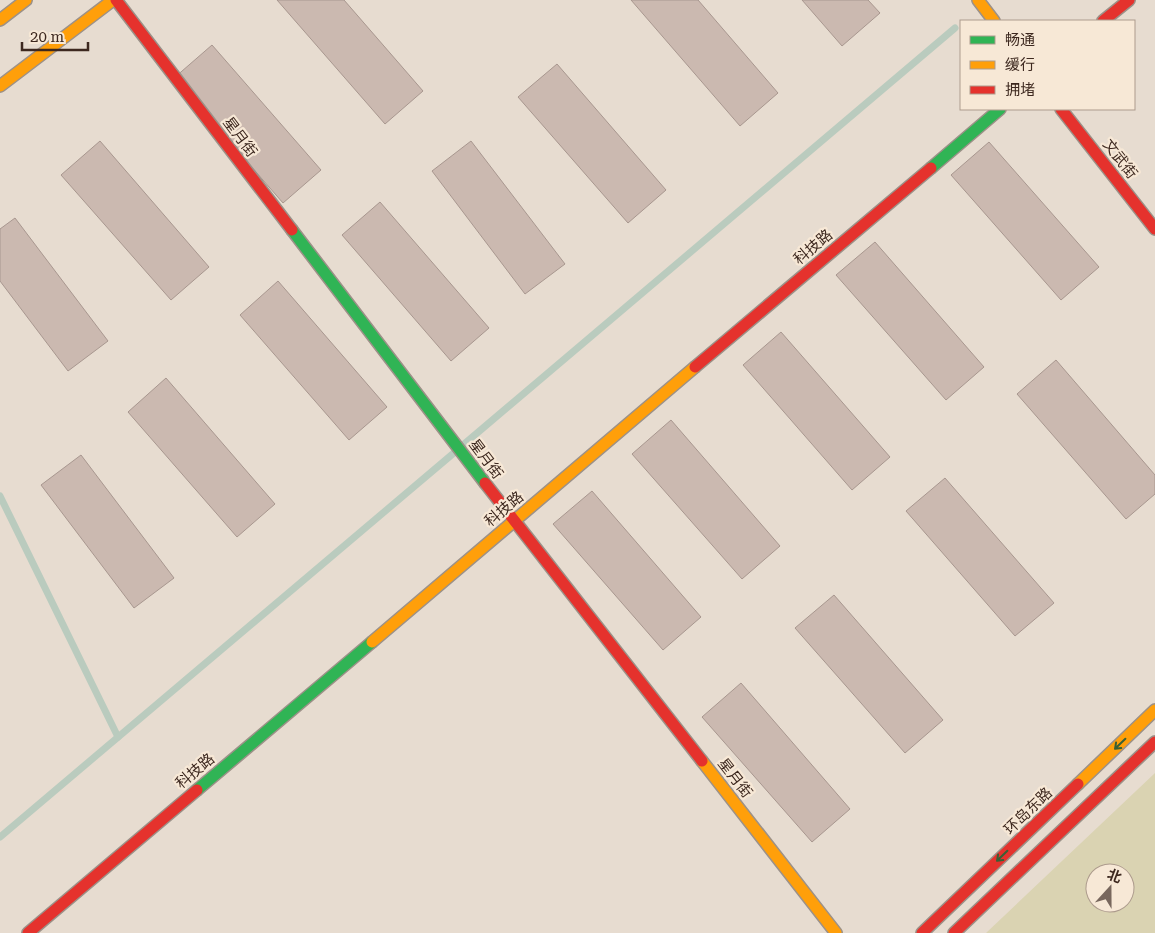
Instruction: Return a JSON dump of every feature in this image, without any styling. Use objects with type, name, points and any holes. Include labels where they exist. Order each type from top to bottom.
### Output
[{"type":"street","points":[[0,20],[26,0]]},
{"type":"street","points":[[0,86],[115,0]]},
{"type":"street","name":"星月街","points":[[115,0],[514,520],[836,933]]},
{"type":"street","points":[[978,0],[993,20]]},
{"type":"street","points":[[1105,20],[1129,0]]},
{"type":"street","name":"科技路","points":[[28,933],[999,110]]},
{"type":"street","name":"文武街","points":[[1062,110],[1155,229]]},
{"type":"street","name":"环岛东路","points":[[922,933],[1155,710]]},
{"type":"street","points":[[954,933],[1155,742]]},
{"type":"shaded area","points":[[1155,773],[1155,933],[986,933]]},
{"type":"building","points":[[277,0],[344,0],[423,91],[385,124]]},
{"type":"building","points":[[631,0],[698,0],[778,93],[740,126]]},
{"type":"building","points":[[802,0],[868,0],[880,13],[842,46]]},
{"type":"building","points":[[212,45],[321,170],[283,203],[174,78]]},
{"type":"building","points":[[557,64],[666,190],[628,223],[518,97]]},
{"type":"building","points":[[100,141],[209,267],[171,300],[61,175]]},
{"type":"building","points":[[471,141],[565,264],[525,294],[432,171]]},
{"type":"building","points":[[989,142],[1099,267],[1061,300],[951,175]]},
{"type":"building","points":[[380,202],[489,328],[451,361],[342,235]]},
{"type":"building","points":[[15,218],[108,341],[68,371],[0,281],[0,229]]},
{"type":"building","points":[[875,242],[984,367],[946,400],[836,275]]},
{"type":"building","points":[[278,281],[387,407],[349,440],[240,315]]},
{"type":"building","points":[[781,332],[890,457],[852,490],[743,365]]},
{"type":"building","points":[[1056,360],[1155,475],[1155,494],[1126,519],[1017,394]]},
{"type":"building","points":[[166,378],[275,504],[237,537],[128,412]]},
{"type":"building","points":[[671,420],[780,546],[742,579],[632,454]]},
{"type":"building","points":[[81,455],[174,578],[134,608],[41,485]]},
{"type":"building","points":[[945,478],[1054,603],[1015,636],[906,511]]},
{"type":"building","points":[[592,491],[701,617],[663,650],[553,524]]},
{"type":"building","points":[[834,595],[943,720],[905,753],[795,628]]},
{"type":"building","points":[[741,683],[850,809],[812,842],[702,717]]},
{"type":"waterway","points":[[463,445],[955,28]]},
{"type":"waterway","points":[[0,837],[455,452]]},
{"type":"waterway","points":[[0,496],[118,737]]},
{"type":"traffic: fast","points":[[931,168],[999,110]]},
{"type":"traffic: fast","points":[[292,230],[485,483]]},
{"type":"traffic: fast","points":[[197,790],[372,642]]},
{"type":"traffic: slow","points":[[0,20],[26,0]]},
{"type":"traffic: slow","points":[[0,86],[113,0]]},
{"type":"traffic: slow","points":[[978,0],[993,20]]},
{"type":"traffic: slow","points":[[372,642],[695,367]]},
{"type":"traffic: slow","points":[[1078,784],[1155,710]]},
{"type":"traffic: slow","points":[[702,761],[836,933]]},
{"type":"traffic: jam","points":[[116,0],[292,230]]},
{"type":"traffic: jam","points":[[1104,20],[1129,0]]},
{"type":"traffic: jam","points":[[1062,110],[1155,229]]},
{"type":"traffic: jam","points":[[695,367],[931,168]]},
{"type":"traffic: jam","points":[[485,483],[702,761]]},
{"type":"traffic: jam","points":[[954,933],[1155,742]]},
{"type":"traffic: jam","points":[[922,933],[1078,784]]},
{"type":"traffic: jam","points":[[28,933],[197,790]]}]
